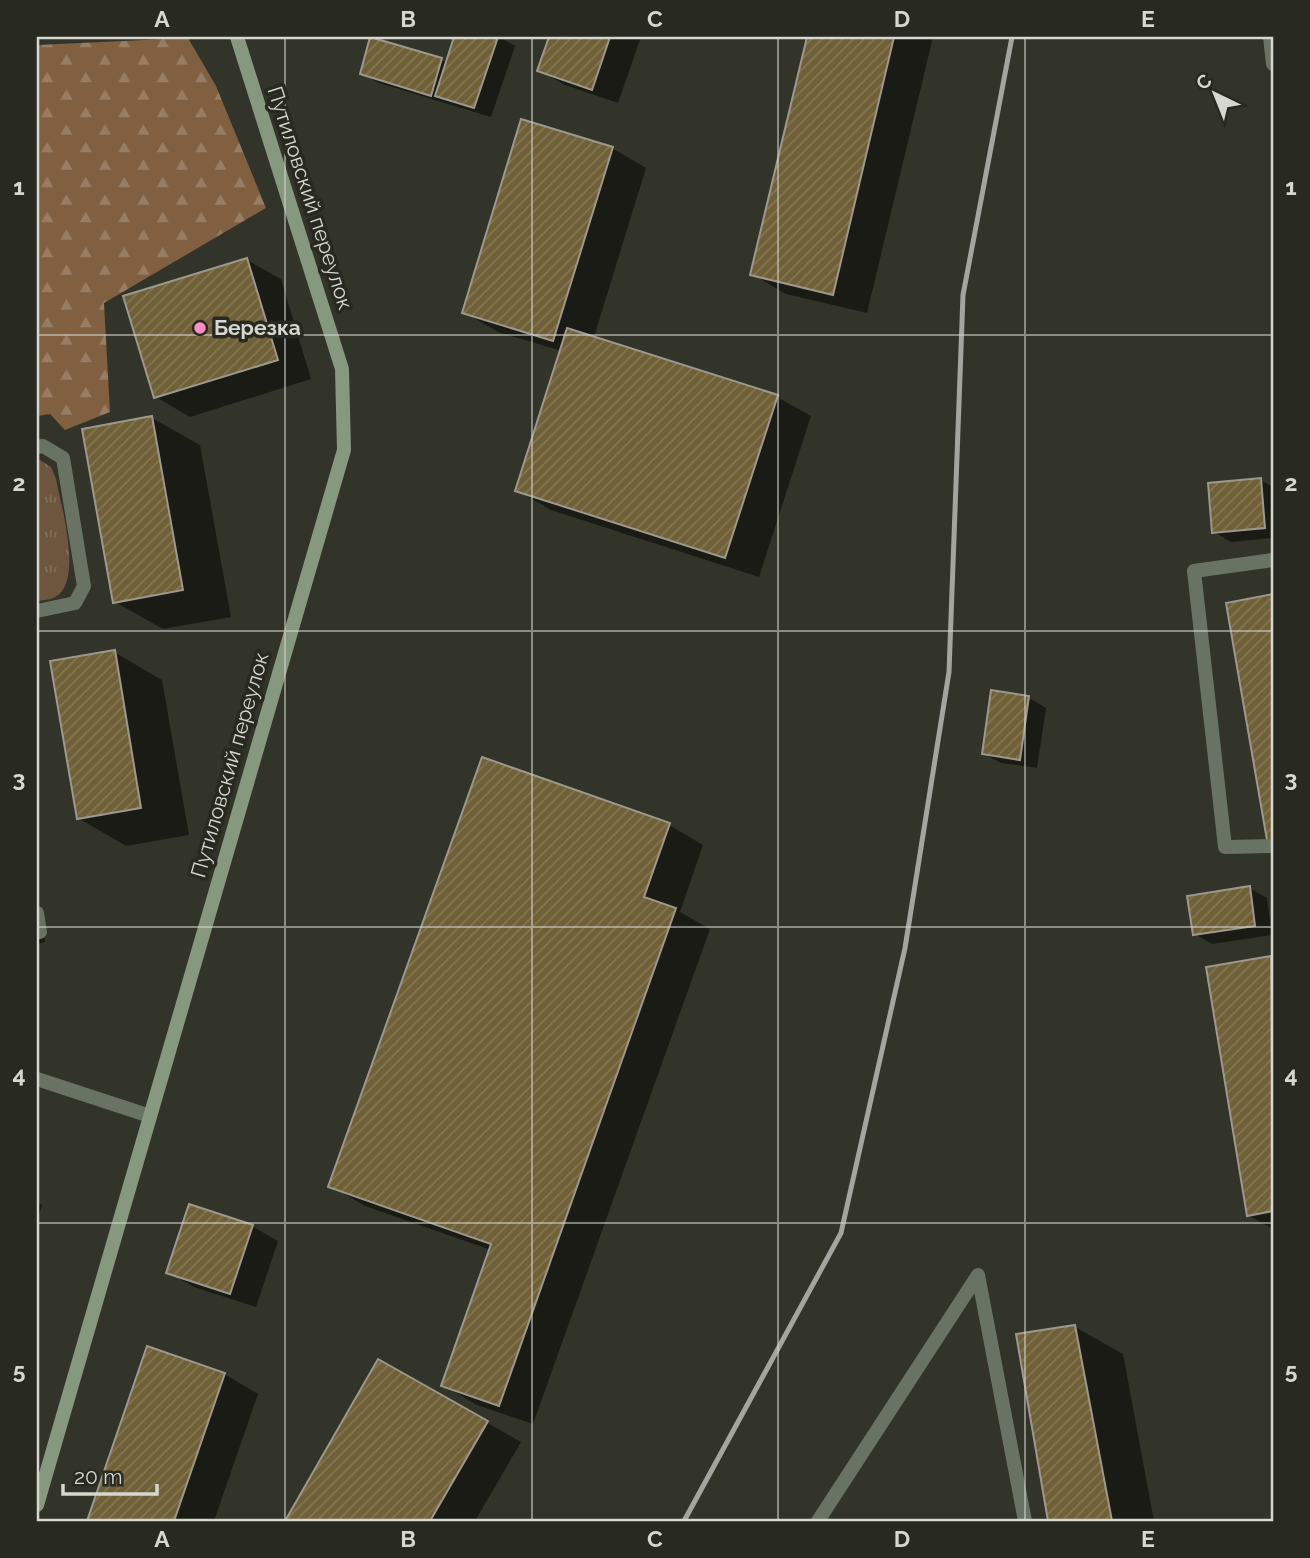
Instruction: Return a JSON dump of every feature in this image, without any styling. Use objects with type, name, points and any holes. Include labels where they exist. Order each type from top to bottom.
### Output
[{"type":"main road","name":"Путиловский переулок","points":[[37,1505],[344,450],[342,369],[237,37]]},
{"type":"street","points":[[1269,37],[1273,64]]},
{"type":"street","points":[[37,447],[43,446],[63,457],[84,586],[75,603],[37,611]]},
{"type":"street","points":[[1273,560],[1194,571],[1225,847],[1273,846]]},
{"type":"street","points":[[37,913],[40,932],[37,932]]},
{"type":"street","points":[[37,1079],[150,1116]]},
{"type":"street","points":[[820,1521],[978,1275],[1025,1521]]},
{"type":"green space","points":[[188,38],[216,86],[266,208],[104,303],[110,412],[65,430],[50,414],[37,416],[37,45]]},
{"type":"green space","points":[[37,458],[51,467],[56,479],[66,525],[69,562],[68,578],[63,590],[53,598],[37,601]]},
{"type":"building","points":[[370,37],[442,58],[431,96],[360,74]]},
{"type":"building","points":[[454,37],[498,37],[474,108],[435,96]]},
{"type":"building","points":[[549,37],[610,37],[592,90],[537,71]]},
{"type":"building","points":[[807,37],[894,37],[833,295],[750,275]]},
{"type":"building","points":[[521,119],[613,147],[553,341],[462,313]]},
{"type":"building","name":"Березка","points":[[247,258],[278,360],[154,398],[123,296]]},
{"type":"building","points":[[567,328],[778,395],[725,558],[515,491]]},
{"type":"building","points":[[152,416],[183,590],[113,603],[82,429]]},
{"type":"building","points":[[1261,478],[1265,528],[1212,533],[1208,483]]},
{"type":"building","points":[[1273,594],[1273,845],[1268,846],[1226,603]]},
{"type":"building","points":[[115,650],[141,808],[77,819],[50,661]]},
{"type":"building","points":[[991,690],[1029,696],[1020,760],[982,754]]},
{"type":"building","points":[[482,757],[670,823],[644,897],[676,908],[499,1406],[441,1386],[491,1244],[328,1187]]},
{"type":"building","points":[[1250,886],[1255,926],[1193,935],[1187,896]]},
{"type":"building","points":[[1271,956],[1273,1211],[1247,1216],[1206,967]]},
{"type":"building","points":[[189,1204],[253,1225],[230,1294],[166,1273]]},
{"type":"building","points":[[1075,1325],[1112,1521],[1048,1521],[1016,1334]]},
{"type":"building","points":[[147,1346],[225,1373],[174,1521],[87,1521]]},
{"type":"building","points":[[378,1359],[488,1421],[430,1521],[285,1521]]},
{"type":"railway","points":[[684,1521],[841,1233],[905,948],[949,672],[963,295],[1012,37]]},
{"type":"place","name":"Березка","points":[[200,328]]}]
